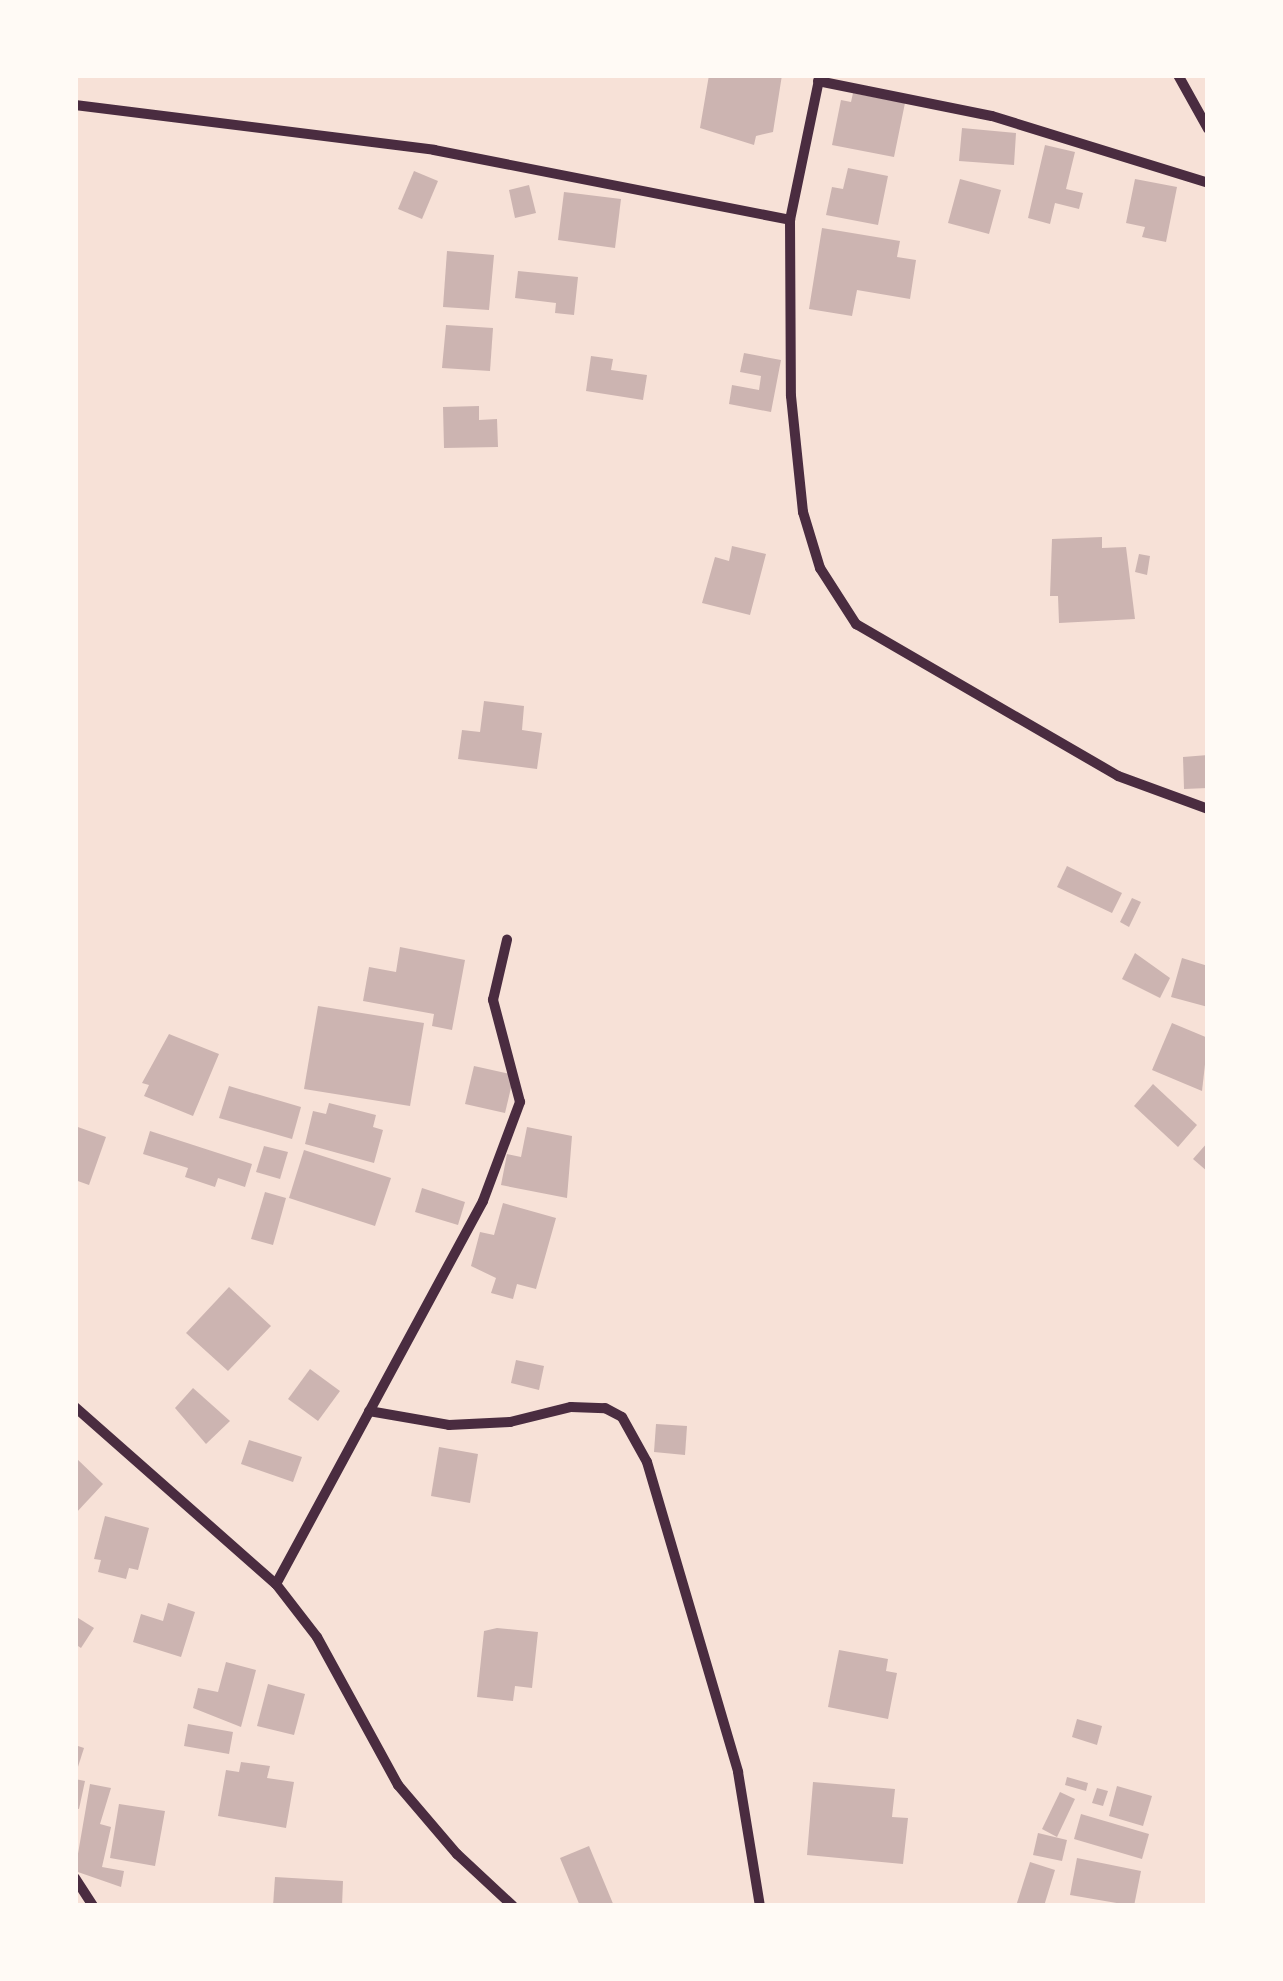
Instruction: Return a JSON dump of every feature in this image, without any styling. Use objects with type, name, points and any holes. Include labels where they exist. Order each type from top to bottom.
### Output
[{"type":"street","points":[[1178,75],[1208,129]]},
{"type":"street","points":[[1208,183],[992,116],[819,78],[790,220],[791,396],[803,512],[820,568],[856,624],[1118,776],[1208,809]]},
{"type":"street","points":[[75,105],[434,150],[790,220]]},
{"type":"street","points":[[276,1584],[482,1202],[520,1102],[492,1000],[507,940]]},
{"type":"street","points":[[75,1407],[276,1584],[317,1638],[398,1785],[457,1854],[513,1906]]},
{"type":"street","points":[[370,1411],[449,1425],[510,1422],[571,1407],[605,1408],[622,1417],[647,1462],[738,1772],[760,1906]]},
{"type":"street","points":[[75,1878],[93,1906]]},
{"type":"building","points":[[709,75],[782,75],[773,132],[756,136],[754,145],[700,128]]},
{"type":"building","points":[[853,93],[905,103],[894,157],[832,145],[841,100],[851,102]]},
{"type":"building","points":[[962,128],[1016,133],[1014,165],[959,161]]},
{"type":"building","points":[[1045,145],[1075,152],[1066,189],[1083,193],[1079,209],[1055,203],[1050,224],[1028,218]]},
{"type":"building","points":[[848,168],[888,176],[878,225],[826,215],[832,187],[843,189]]},
{"type":"building","points":[[414,171],[438,181],[422,219],[398,209]]},
{"type":"building","points":[[960,179],[1001,190],[989,234],[948,223]]},
{"type":"building","points":[[1135,179],[1177,187],[1166,242],[1142,237],[1145,227],[1126,223]]},
{"type":"building","points":[[529,185],[536,213],[515,218],[509,190]]},
{"type":"building","points":[[564,192],[621,199],[615,248],[558,240]]},
{"type":"building","points":[[822,228],[900,241],[897,257],[916,260],[910,299],[857,290],[852,316],[809,309]]},
{"type":"building","points":[[447,251],[494,255],[489,310],[443,307]]},
{"type":"building","points":[[518,271],[578,277],[574,315],[555,313],[556,303],[515,298]]},
{"type":"building","points":[[446,325],[493,328],[490,371],[442,368]]},
{"type":"building","points":[[744,353],[781,360],[771,412],[729,404],[732,385],[759,390],[761,376],[740,372]]},
{"type":"building","points":[[591,356],[613,359],[611,370],[647,375],[643,400],[586,391]]},
{"type":"building","points":[[479,406],[479,420],[497,419],[498,447],[444,448],[443,407]]},
{"type":"building","points":[[1102,537],[1102,548],[1126,547],[1135,619],[1059,623],[1058,596],[1050,596],[1052,539]]},
{"type":"building","points":[[732,546],[766,554],[750,615],[702,603],[715,557],[729,561]]},
{"type":"building","points":[[1139,554],[1150,556],[1147,575],[1135,572]]},
{"type":"building","points":[[484,701],[524,706],[522,730],[542,733],[537,769],[458,759],[462,730],[480,732]]},
{"type":"building","points":[[1208,755],[1208,788],[1184,789],[1183,757]]},
{"type":"building","points":[[1067,866],[1122,893],[1112,913],[1057,887]]},
{"type":"building","points":[[1132,898],[1141,902],[1129,927],[1120,922]]},
{"type":"building","points":[[400,947],[465,960],[452,1030],[432,1026],[434,1014],[363,1001],[369,967],[396,972]]},
{"type":"building","points":[[1135,953],[1170,978],[1160,998],[1122,979]]},
{"type":"building","points":[[1182,958],[1208,966],[1208,1007],[1171,997]]},
{"type":"building","points":[[318,1006],[424,1023],[410,1106],[304,1089]]},
{"type":"building","points":[[1172,1023],[1208,1038],[1202,1091],[1152,1070]]},
{"type":"building","points":[[169,1034],[219,1054],[193,1116],[144,1096],[149,1085],[142,1083]]},
{"type":"building","points":[[474,1066],[514,1075],[505,1113],[465,1104]]},
{"type":"building","points":[[1153,1084],[1197,1125],[1178,1147],[1134,1106]]},
{"type":"building","points":[[229,1086],[301,1107],[292,1139],[219,1118]]},
{"type":"building","points":[[329,1103],[376,1115],[373,1127],[383,1130],[374,1163],[305,1144],[313,1111],[326,1114]]},
{"type":"building","points":[[75,1126],[106,1137],[89,1185],[75,1180]]},
{"type":"building","points":[[527,1127],[572,1136],[567,1198],[501,1185],[507,1154],[521,1157]]},
{"type":"building","points":[[150,1131],[252,1164],[245,1187],[218,1178],[215,1187],[185,1177],[188,1168],[143,1154]]},
{"type":"building","points":[[1208,1142],[1208,1172],[1193,1159]]},
{"type":"building","points":[[264,1146],[288,1152],[280,1179],[256,1172]]},
{"type":"building","points":[[304,1150],[391,1178],[375,1226],[289,1198]]},
{"type":"building","points":[[422,1188],[465,1202],[458,1225],[415,1212]]},
{"type":"building","points":[[265,1192],[286,1198],[273,1245],[251,1239]]},
{"type":"building","points":[[503,1203],[556,1218],[536,1289],[517,1284],[513,1299],[491,1293],[496,1278],[471,1266],[480,1232],[494,1235]]},
{"type":"building","points":[[229,1287],[271,1326],[228,1371],[186,1333]]},
{"type":"building","points":[[516,1360],[544,1366],[539,1390],[511,1383]]},
{"type":"building","points":[[310,1369],[340,1391],[318,1421],[288,1399]]},
{"type":"building","points":[[193,1388],[230,1421],[206,1444],[175,1408]]},
{"type":"building","points":[[656,1424],[687,1426],[685,1455],[654,1452]]},
{"type":"building","points":[[249,1440],[302,1457],[293,1482],[241,1464]]},
{"type":"building","points":[[439,1447],[478,1454],[470,1503],[431,1496]]},
{"type":"building","points":[[75,1457],[103,1484],[75,1514]]},
{"type":"building","points":[[105,1516],[149,1528],[138,1570],[129,1568],[126,1579],[98,1572],[101,1560],[94,1559]]},
{"type":"building","points":[[168,1603],[195,1612],[181,1657],[133,1642],[141,1614],[163,1621]]},
{"type":"building","points":[[75,1616],[94,1628],[81,1648],[75,1644]]},
{"type":"building","points":[[497,1628],[538,1632],[532,1688],[515,1686],[513,1701],[477,1697],[484,1631]]},
{"type":"building","points":[[839,1650],[888,1659],[886,1671],[897,1673],[888,1719],[828,1707]]},
{"type":"building","points":[[226,1662],[256,1670],[241,1727],[193,1708],[198,1688],[218,1692]]},
{"type":"building","points":[[268,1684],[305,1694],[294,1735],[257,1726]]},
{"type":"building","points":[[1077,1719],[1102,1726],[1097,1745],[1072,1737]]},
{"type":"building","points":[[188,1724],[233,1732],[229,1754],[184,1746]]},
{"type":"building","points":[[75,1745],[84,1748],[76,1773],[75,1773]]},
{"type":"building","points":[[241,1762],[270,1766],[267,1778],[294,1782],[286,1828],[218,1816],[226,1770],[239,1772]]},
{"type":"building","points":[[1067,1777],[1088,1783],[1086,1791],[1065,1785]]},
{"type":"building","points":[[75,1779],[85,1781],[79,1809],[75,1808]]},
{"type":"building","points":[[813,1782],[895,1789],[892,1817],[908,1818],[903,1864],[807,1855]]},
{"type":"building","points":[[90,1784],[111,1788],[100,1824],[111,1827],[102,1867],[124,1871],[121,1887],[75,1871]]},
{"type":"building","points":[[1117,1786],[1152,1796],[1143,1826],[1109,1816]]},
{"type":"building","points":[[1097,1788],[1108,1791],[1103,1806],[1092,1803]]},
{"type":"building","points":[[1060,1792],[1075,1799],[1057,1837],[1042,1829]]},
{"type":"building","points":[[119,1804],[165,1811],[155,1866],[110,1858]]},
{"type":"building","points":[[1081,1814],[1149,1834],[1142,1859],[1074,1839]]},
{"type":"building","points":[[1038,1833],[1067,1840],[1062,1861],[1033,1855]]},
{"type":"building","points":[[589,1846],[614,1906],[580,1906],[560,1858]]},
{"type":"building","points":[[1077,1858],[1141,1871],[1134,1906],[1070,1895]]},
{"type":"building","points":[[1030,1862],[1055,1870],[1044,1906],[1016,1906]]},
{"type":"building","points":[[275,1877],[343,1881],[342,1906],[273,1906]]}]
